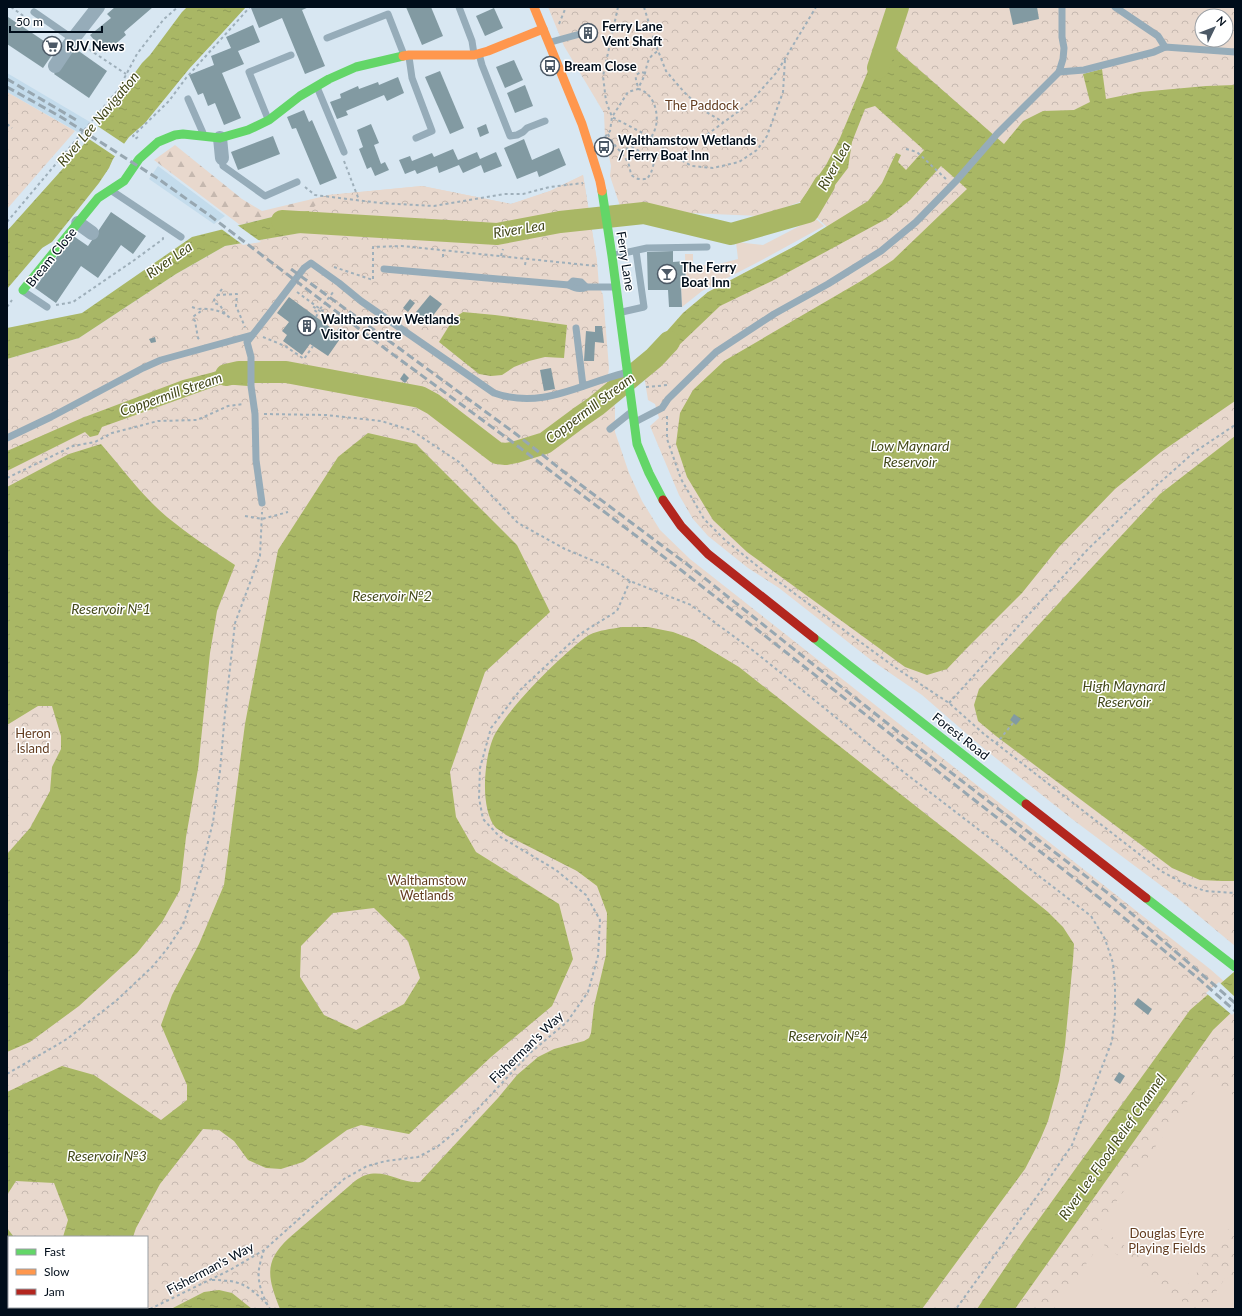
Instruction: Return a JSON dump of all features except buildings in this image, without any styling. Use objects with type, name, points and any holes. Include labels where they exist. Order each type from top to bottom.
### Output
[{"type":"main road","name":"Ferry Lane","points":[[534,7],[589,144],[598,175],[617,287],[633,423],[637,444],[643,461],[659,493],[676,520]]},
{"type":"main road","name":"Bream Close","points":[[23,290],[98,198],[124,181],[139,159],[158,142],[169,137],[182,134],[220,138],[248,130],[269,120],[300,96],[316,86],[356,67],[406,56],[477,54],[526,37],[543,29]]},
{"type":"main road","name":"Forest Road","points":[[676,520],[688,534],[719,564],[1235,967]]},
{"type":"street","points":[[55,66],[73,39],[98,7]]},
{"type":"street","points":[[220,138],[222,158]]},
{"type":"street","name":"Bream Close","points":[[78,223],[92,233]]},
{"type":"lane","points":[[459,7],[510,136],[517,135],[527,128],[545,120]]},
{"type":"lane","points":[[633,423],[662,408],[668,399],[716,352],[774,314],[828,284],[881,250],[916,222],[957,180],[996,134],[1060,72],[1064,48],[1062,37],[1062,7]]},
{"type":"lane","points":[[1115,7],[1158,36],[1165,48]]},
{"type":"lane","points":[[34,12],[73,39]]},
{"type":"lane","points":[[327,38],[388,14],[406,56],[412,78],[432,131],[416,138]]},
{"type":"lane","points":[[549,43],[580,34]]},
{"type":"lane","points":[[1060,72],[1084,70],[1165,48],[1235,52]]},
{"type":"lane","points":[[269,120],[249,72],[291,55]]},
{"type":"lane","points":[[316,86],[344,152]]},
{"type":"lane","points":[[188,99],[205,137]]},
{"type":"lane","points":[[222,158],[223,166],[265,196],[297,182]]},
{"type":"lane","points":[[110,190],[181,237]]},
{"type":"lane","points":[[612,256],[647,248],[707,247]]},
{"type":"lane","points":[[620,312],[644,308],[636,251]]},
{"type":"lane","points":[[262,503],[256,460],[255,414],[251,386],[251,357],[247,342],[304,268],[311,263],[361,301],[494,393],[505,397],[532,399],[548,397],[627,372]]},
{"type":"lane","points":[[384,269],[569,285],[574,288],[583,289],[586,287],[617,287]]},
{"type":"lane","points":[[23,290],[47,307]]},
{"type":"lane","points":[[576,328],[583,386]]},
{"type":"lane","points":[[7,438],[58,414],[142,368],[161,360],[251,335]]},
{"type":"lane","points":[[610,429],[632,412]]},
{"type":"path","points":[[7,222],[118,90],[137,54],[164,20],[178,7]]},
{"type":"path","points":[[142,136],[135,139],[133,136],[169,102],[186,78],[250,7]]},
{"type":"path","points":[[557,27],[561,23],[566,7]]},
{"type":"path","points":[[618,7],[603,76],[606,101],[612,117],[660,142],[676,138],[701,138],[739,111],[754,98],[777,72],[816,7]]},
{"type":"path","points":[[644,7],[658,51],[666,70],[684,92],[703,110],[723,122]]},
{"type":"path","points":[[73,39],[126,74]]},
{"type":"path","points":[[638,89],[650,58],[658,51]]},
{"type":"path","points":[[660,142],[664,151],[692,166],[713,168],[739,162],[757,150],[767,136],[783,92],[785,59]]},
{"type":"path","points":[[638,89],[636,76],[641,72],[645,73]]},
{"type":"path","points":[[651,138],[656,125],[655,107],[650,97],[642,90],[638,89],[628,92],[612,117],[608,134],[611,142],[620,151],[630,165],[630,172],[633,177],[639,179],[647,179],[651,173],[656,156],[664,151]]},
{"type":"path","points":[[7,124],[12,128]]},
{"type":"path","points":[[620,151],[632,147],[646,155],[652,154],[656,156]]},
{"type":"path","points":[[906,149],[917,152],[939,173]]},
{"type":"path","points":[[344,152],[343,160],[360,200]]},
{"type":"path","points":[[297,182],[315,194],[380,203],[434,206],[504,194],[523,194],[550,187],[587,182]]},
{"type":"path","points":[[7,214],[11,217]]},
{"type":"path","points":[[47,307],[73,302],[134,261],[162,239],[167,228]]},
{"type":"path","points":[[328,265],[350,271],[373,280],[372,247],[402,246],[598,266]]},
{"type":"path","points":[[501,256],[503,249]]},
{"type":"path","points":[[442,257],[443,250]]},
{"type":"path","points":[[525,266],[526,259]]},
{"type":"path","points":[[316,317],[339,283]]},
{"type":"path","points":[[290,287],[320,311],[342,325],[337,332]]},
{"type":"path","points":[[222,289],[214,300],[214,303],[220,305],[225,314]]},
{"type":"path","points":[[217,295],[237,294],[236,306],[238,312],[251,335],[256,334],[286,345],[304,359],[313,346]]},
{"type":"path","points":[[192,307],[198,309],[211,309],[225,314],[230,318]]},
{"type":"path","points":[[198,309],[200,312],[194,316],[193,319],[195,321],[198,338],[209,341],[210,346]]},
{"type":"path","points":[[645,387],[683,384]]},
{"type":"path","points":[[668,399],[667,439],[681,480],[704,519],[725,540],[756,565],[896,668],[949,703],[978,730],[1161,871],[1183,884],[1205,892],[1235,893]]},
{"type":"path","points":[[7,478],[73,446],[95,442],[112,433],[158,421],[197,420],[228,406],[254,402]]},
{"type":"path","points":[[255,414],[334,416],[381,421],[411,430],[459,462],[518,522],[564,549],[606,566],[630,581],[691,605],[755,652],[901,770],[1091,916],[1104,939],[1113,963],[1115,1013],[1112,1042],[1072,1145],[956,1309]]},
{"type":"path","points":[[949,703],[1088,549],[1193,453],[1235,425]]},
{"type":"path","points":[[245,516],[262,519],[288,512]]},
{"type":"path","points":[[7,1074],[67,1039],[117,1000],[153,966],[167,949],[183,925],[200,874],[213,822],[220,771],[235,623],[260,556],[262,519]]},
{"type":"path","name":"Fisherman's Way","points":[[150,1309],[230,1270],[264,1250],[344,1179],[367,1166],[386,1161],[418,1157],[437,1147],[459,1129],[530,1053],[567,1022],[588,992],[598,956],[600,920],[586,895],[556,870],[499,836],[483,819],[479,798],[480,768],[492,728],[521,689],[580,634],[617,611],[630,581]]},
{"type":"path","points":[[996,744],[1013,723]]},
{"type":"path","points":[[264,1250],[259,1270],[260,1284],[266,1304]]},
{"type":"path","points":[[210,1280],[228,1280],[243,1284],[256,1294],[270,1309]]},
{"type":"shaded area","points":[[7,73],[90,122],[81,134],[7,92]]},
{"type":"shaded area","points":[[158,166],[225,216],[214,224],[149,179]]},
{"type":"green space","name":"The Paddock","points":[[548,7],[1235,7],[1235,946],[1175,896],[1072,819],[982,747],[922,695],[871,660],[779,588],[748,568],[708,536],[693,519],[679,495],[650,426],[659,418],[655,404],[648,400],[643,369],[644,357],[683,313],[708,292],[795,246],[827,227],[800,202],[761,216],[621,209],[610,176],[611,166],[605,137],[604,113],[564,46]]},
{"type":"green space","points":[[7,92],[75,131],[7,209]]},
{"type":"green space","points":[[175,145],[242,199],[262,211],[329,195],[422,186],[511,204],[550,191],[583,175],[597,261],[264,239],[312,231],[288,213],[240,225],[154,160]]},
{"type":"green space","name":"Walthamstow Wetlands","points":[[583,175],[597,261],[599,286],[603,295],[609,368],[608,376],[613,386],[615,432],[629,473],[642,501],[660,530],[690,559],[1210,969],[1235,991],[1235,1309],[7,1309],[7,359],[79,338],[176,274],[225,246],[312,231],[309,211],[328,195],[422,186],[511,204],[550,191]]},
{"type":"green space","points":[[815,218],[824,226],[702,291],[682,307],[681,287],[686,287],[685,254],[693,254],[693,266],[719,264],[738,259],[736,242],[763,245]]},
{"type":"green space","name":"Douglas Eyre Playing Fields","points":[[1206,1076],[1235,1096],[1235,1220],[1185,1289],[1098,1227]]},
{"type":"green space","points":[[1101,1243],[1190,1307],[1189,1309],[1054,1309]]},
{"type":"green space","points":[[1226,1277],[1235,1283],[1235,1309],[1204,1309]]},
{"type":"water","points":[[187,7],[246,7],[189,69],[145,123],[129,137],[113,159],[99,183],[52,242],[42,248],[7,289],[7,231],[76,154],[99,125],[142,63],[150,55]]},
{"type":"water","name":"Low Maynard Reservoir","points":[[883,35],[898,51],[1004,144],[1023,121],[1043,111],[1074,110],[1090,102],[1083,74],[1102,69],[1106,99],[1140,92],[1235,85],[1235,401],[1161,452],[1115,489],[1059,547],[1022,593],[947,669],[927,675],[905,667],[747,552],[713,520],[687,477],[676,444],[680,413],[693,390],[724,361],[861,281],[893,260],[967,189],[941,166],[910,200],[888,218],[772,281],[720,306],[653,370],[644,357],[683,313],[708,292],[795,246],[868,201],[882,183],[896,153],[901,155],[898,162],[906,170],[924,150],[875,106],[865,109],[852,142],[848,168],[813,214],[800,202],[826,165],[840,138]]},
{"type":"water","points":[[309,211],[312,231],[225,246],[176,274],[79,338],[7,359],[7,328],[82,313],[192,237],[288,213]]},
{"type":"water","points":[[463,312],[567,325],[564,358],[545,357],[529,361],[514,367],[502,375],[491,376],[479,374],[439,342],[454,318]]},
{"type":"water","points":[[245,364],[248,386],[222,384],[102,427],[98,435],[90,437],[85,432],[7,471],[7,451],[82,418],[183,380]]},
{"type":"water","name":"Reservoir №2","points":[[368,433],[416,444],[517,545],[550,612],[485,672],[450,772],[456,817],[476,852],[559,904],[573,959],[552,1006],[491,1057],[409,1134],[361,1125],[347,1130],[303,1162],[281,1169],[266,1168],[248,1160],[234,1141],[219,1130],[203,1129],[160,1184],[136,1228],[133,1236],[63,1236],[68,1220],[54,1183],[16,1181],[7,1195],[7,1092],[62,1066],[94,1075],[161,1120],[187,1100],[187,1085],[161,1025],[172,995],[199,944],[224,885],[245,724],[278,550],[338,457]],"holes":[[[374,908],[408,941],[420,978],[404,1004],[356,1030],[324,1015],[300,977],[301,946],[333,913]]]},
{"type":"water","name":"High Maynard Reservoir","points":[[1235,436],[1235,881],[1200,880],[1172,868],[996,736],[978,721],[974,705],[979,689],[1160,494]]},
{"type":"water","name":"Reservoir №1","points":[[101,444],[158,509],[175,524],[235,565],[217,611],[210,653],[198,769],[186,837],[180,890],[162,922],[137,953],[79,1006],[30,1042],[7,1052],[7,854],[30,828],[50,791],[52,767],[61,749],[61,736],[52,706],[38,706],[7,725],[7,487],[69,454]]},
{"type":"water","name":"Reservoir №4","points":[[622,627],[648,627],[673,632],[694,640],[739,667],[983,859],[1048,912],[1063,927],[1074,944],[1065,1045],[1059,1081],[1048,1121],[1040,1140],[1025,1169],[922,1309],[280,1309],[273,1288],[270,1271],[275,1255],[289,1238],[355,1181],[363,1176],[380,1174],[406,1181],[420,1182],[498,1098],[517,1075],[538,1057],[554,1049],[584,1041],[589,1038],[591,1033],[594,1006],[606,955],[607,913],[597,886],[577,871],[506,835],[496,828],[487,808],[485,795],[486,768],[491,743],[495,734],[517,704],[550,668],[589,635]]},
{"type":"water","name":"River Lee Flood Relief Channel","points":[[1235,971],[1235,1009],[1213,1030],[1015,1309],[977,1309],[1024,1240],[1190,1010]]},
{"type":"water","points":[[7,1228],[13,1236],[8,1236],[8,1308],[92,1308],[90,1309],[7,1309]]},
{"type":"water","points":[[219,1290],[232,1293],[252,1309],[171,1309],[204,1292]]},
{"type":"pier","points":[[96,125],[126,145],[116,157],[86,137]]},
{"type":"pier","points":[[236,224],[261,242],[243,245],[220,228]]},
{"type":"pier","points":[[1219,982],[1235,997],[1235,1012],[1232,1015],[1206,993]]},
{"type":"waterway","name":"River Lea","points":[[878,68],[898,7]]},
{"type":"waterway","name":"River Lea","points":[[282,221],[497,234],[560,222],[644,213],[731,234],[808,212],[824,185]]},
{"type":"waterway","name":"Coppermill Stream","points":[[226,375],[239,372],[286,372],[420,397],[433,404],[497,453],[506,454],[545,443],[596,406],[654,358],[669,342]]},
{"type":"railway","points":[[7,79],[78,121]]},
{"type":"railway","points":[[7,87],[61,117],[160,180],[511,441],[681,570],[1102,900],[1199,979],[1235,1011]]},
{"type":"railway","points":[[291,269],[516,434],[573,479],[688,565],[897,731],[1109,894],[1235,1003]]},
{"type":"traffic: fast","points":[[23,290],[98,198],[124,181],[139,159],[158,142],[175,135],[183,134],[220,138],[248,130],[269,120],[300,96],[329,79],[356,67],[403,56]]},
{"type":"traffic: fast","points":[[602,191],[637,444],[649,473],[663,500]]},
{"type":"traffic: fast","points":[[814,638],[1026,804]]},
{"type":"traffic: fast","points":[[1146,898],[1235,967]]},
{"type":"traffic: slow","points":[[534,7],[582,124],[602,191]]},
{"type":"traffic: slow","points":[[403,56],[474,55],[543,29]]},
{"type":"traffic: jam","points":[[663,500],[681,526],[708,554],[814,638]]},
{"type":"traffic: jam","points":[[1026,804],[1146,898]]},
{"type":"place","name":"Ferry Lane Vent Shaft","points":[[588,33]]},
{"type":"place","name":"RJV News","points":[[52,46]]},
{"type":"place","name":"Bream Close","points":[[550,66]]},
{"type":"place","name":"Walthamstow Wetlands / Ferry Boat Inn","points":[[604,147]]},
{"type":"place","name":"The Ferry Boat Inn","points":[[667,274]]},
{"type":"place","name":"Walthamstow Wetlands Visitor Centre","points":[[307,326]]},
{"type":"water label","name":"River Lee Navigation","points":[[98,119]]},
{"type":"water label","name":"Reservoir №3","points":[[107,1156]]},
{"type":"park label","name":"Heron Island","points":[[33,740]]}]
